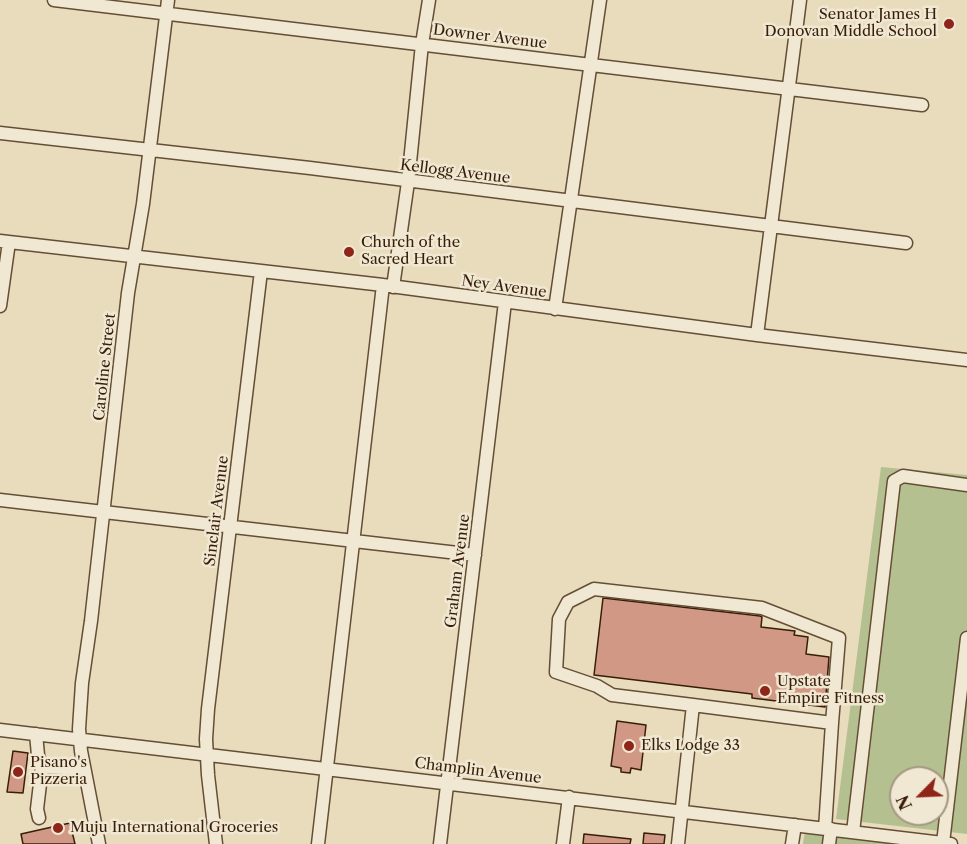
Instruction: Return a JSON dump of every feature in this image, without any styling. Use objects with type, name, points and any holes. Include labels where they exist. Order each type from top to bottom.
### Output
[{"type":"street","name":"Downer Avenue","points":[[54,0],[167,6],[422,44],[922,105]]},
{"type":"street","points":[[318,844],[354,542],[388,286],[405,204],[422,44],[429,0]]},
{"type":"street","points":[[555,309],[600,0]]},
{"type":"street","points":[[757,335],[800,0]]},
{"type":"street","name":"Caroline Street","points":[[99,844],[80,739],[82,683],[128,293],[150,150],[167,6]]},
{"type":"street","name":"Kellogg Avenue","points":[[0,133],[906,243]]},
{"type":"street","points":[[0,306],[5,241]]},
{"type":"street","name":"Ney Avenue","points":[[5,241],[261,270],[967,360]]},
{"type":"street","name":"Sinclair Avenue","points":[[216,844],[207,754],[208,709],[261,270]]},
{"type":"street","name":"Graham Avenue","points":[[440,844],[505,302]]},
{"type":"street","points":[[853,832],[894,481],[903,476],[967,485]]},
{"type":"street","points":[[0,500],[476,555]]},
{"type":"street","points":[[829,844],[832,723],[840,638],[762,608],[594,589],[568,602],[559,619],[556,672],[597,686],[612,695],[832,723]]},
{"type":"street","points":[[941,843],[961,736],[967,638]]},
{"type":"street","points":[[678,844],[693,705]]},
{"type":"street","name":"Champlin Avenue","points":[[0,730],[853,832],[893,841],[941,843]]},
{"type":"street","points":[[36,734],[42,767],[37,809],[39,818]]},
{"type":"street","points":[[42,767],[84,769]]},
{"type":"street","points":[[563,844],[569,797]]},
{"type":"street","points":[[792,844],[795,825]]},
{"type":"green space","points":[[881,467],[967,475],[967,834],[897,826],[949,826],[949,766],[889,766],[889,825],[836,819]]},
{"type":"green space","points":[[805,830],[918,844],[803,844]]},
{"type":"building","points":[[603,598],[760,616],[762,617],[761,627],[795,631],[794,635],[808,637],[806,654],[829,657],[825,707],[752,698],[752,694],[594,675]]},
{"type":"building","name":"Elks Lodge 33","points":[[617,721],[646,725],[641,770],[631,768],[630,773],[621,772],[621,768],[611,766]]},
{"type":"building","name":"Pisano's Pizzeria","points":[[13,751],[28,753],[23,793],[7,792]]},
{"type":"building","name":"Muju International Groceries","points":[[70,823],[75,844],[23,844],[21,834]]},
{"type":"building","points":[[644,833],[665,835],[664,844],[643,844]]},
{"type":"building","points":[[584,834],[631,839],[630,844],[583,844]]},
{"type":"place","name":"Senator James H Donovan Middle School","points":[[949,24]]},
{"type":"place","name":"Church of the Sacred Heart","points":[[349,252]]},
{"type":"place","name":"Upstate Empire Fitness","points":[[765,691]]},
{"type":"place","name":"Elks Lodge 33","points":[[629,746]]},
{"type":"place","name":"Pisano's Pizzeria","points":[[18,772]]},
{"type":"place","name":"Muju International Groceries","points":[[58,828]]}]
